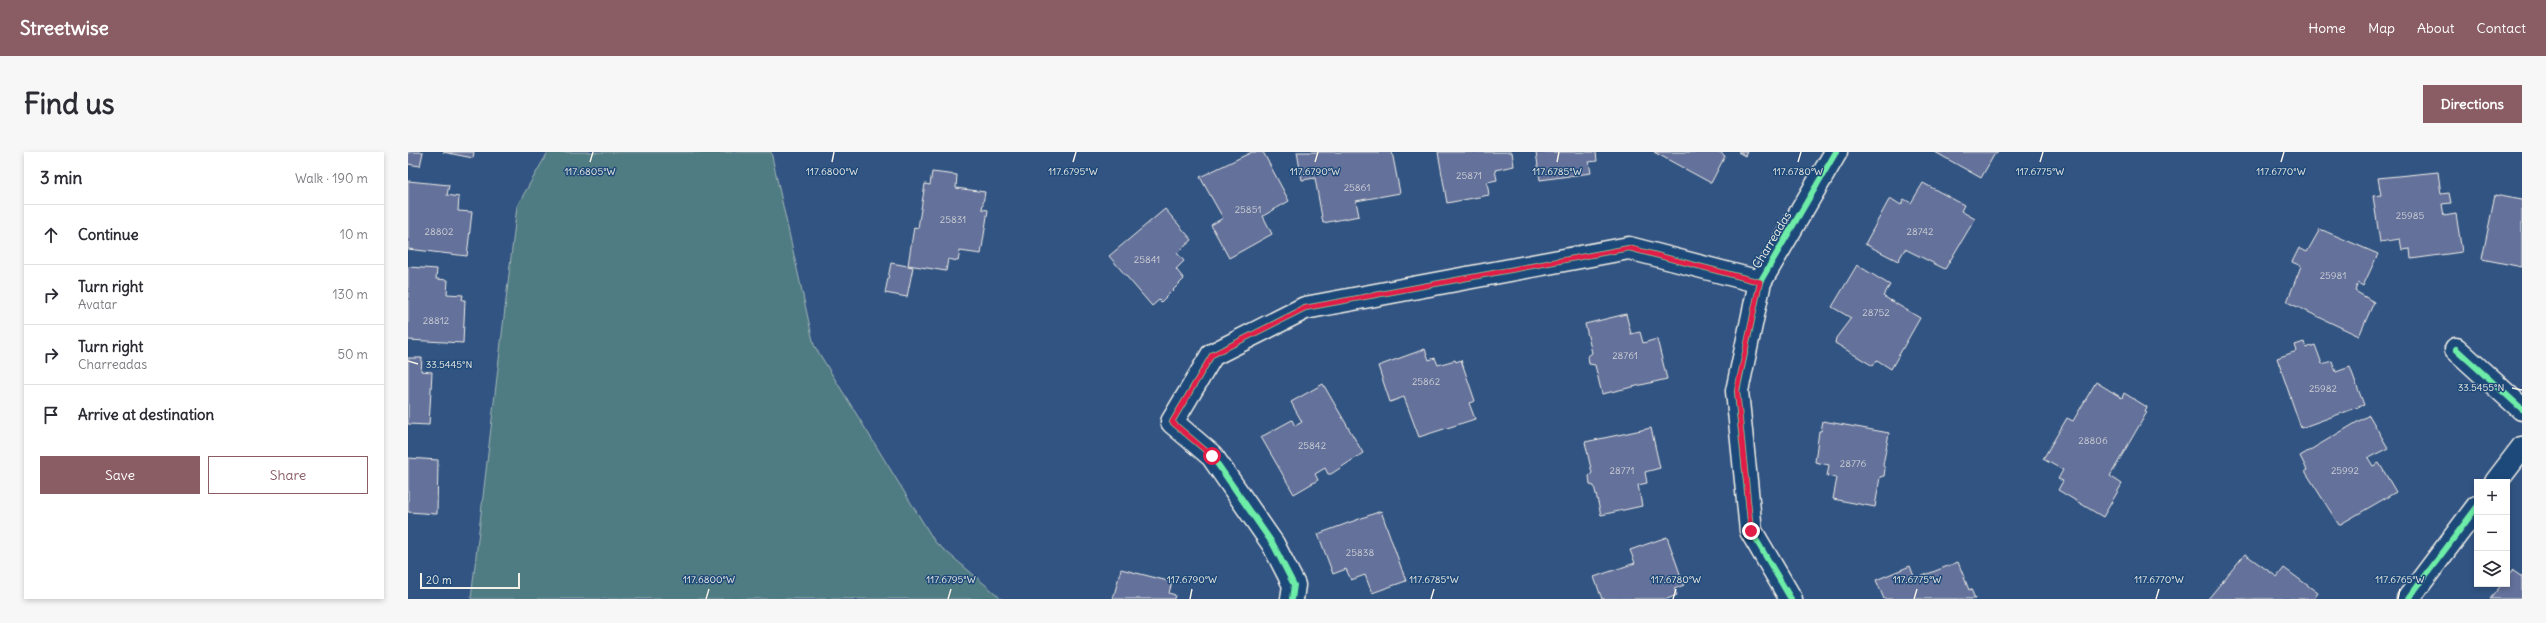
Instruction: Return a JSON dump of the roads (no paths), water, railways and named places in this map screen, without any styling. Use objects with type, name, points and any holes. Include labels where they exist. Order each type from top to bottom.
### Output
[{"type":"street","name":"Charreadas","points":[[1791,599],[1751,531],[1737,390],[1760,282],[1836,152]]},
{"type":"street","points":[[1292,599],[1294,585],[1273,544],[1212,456],[1172,422],[1212,355],[1305,308],[1629,248],[1760,282]]},
{"type":"street","points":[[2456,350],[2522,409]]},
{"type":"street","points":[[2498,479],[2522,448]]},
{"type":"street","points":[[2408,599],[2474,511]]}]
